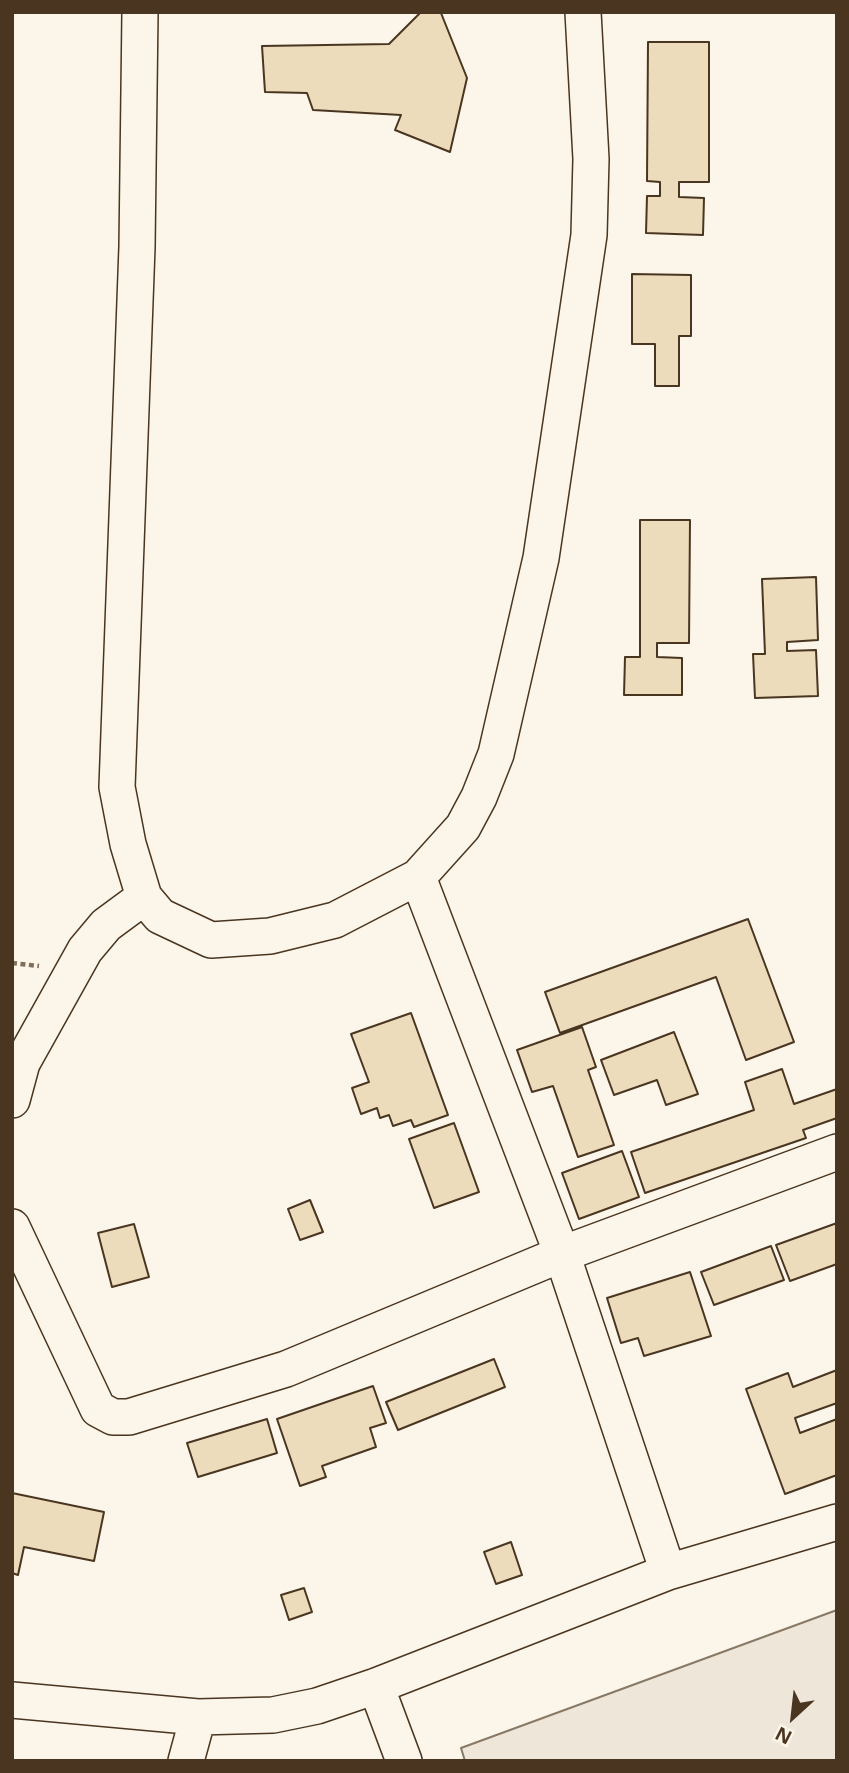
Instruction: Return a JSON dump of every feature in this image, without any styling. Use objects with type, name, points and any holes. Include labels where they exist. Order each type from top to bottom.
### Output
[{"type":"street","points":[[140,12],[136,274],[117,787],[128,844],[144,897],[160,916],[211,940],[270,936],[335,920],[418,877],[463,827],[479,797],[496,754],[541,558],[589,235],[591,159],[583,12]]},
{"type":"street","points":[[418,877],[562,1254],[668,1572]]},
{"type":"street","points":[[12,1100],[22,1063],[78,961],[106,925],[144,897]]},
{"type":"street","points":[[12,1227],[98,1409],[113,1417],[129,1417],[286,1369],[562,1254],[837,1152]]},
{"type":"street","points":[[12,1700],[198,1717],[273,1715],[317,1706],[376,1686],[668,1572],[837,1522]]},
{"type":"street","points":[[376,1686],[404,1761]]},
{"type":"street","points":[[186,1761],[198,1717]]},
{"type":"shaded area","points":[[837,1610],[837,1761],[465,1761],[461,1748]]},
{"type":"building","points":[[421,12],[441,13],[467,78],[450,152],[395,130],[401,115],[313,110],[307,93],[265,92],[262,46],[389,44]]},
{"type":"building","points":[[648,42],[709,42],[709,182],[679,182],[679,197],[704,198],[703,235],[646,233],[647,196],[660,196],[660,182],[647,181]]},
{"type":"building","points":[[632,274],[691,275],[691,336],[679,336],[679,386],[655,386],[655,344],[632,344]]},
{"type":"building","points":[[640,520],[690,520],[689,643],[657,643],[657,657],[682,658],[682,695],[624,695],[625,657],[640,657]]},
{"type":"building","points":[[816,577],[818,640],[787,642],[787,651],[816,650],[818,696],[755,698],[753,654],[765,654],[762,579]]},
{"type":"building","points":[[748,919],[794,1042],[746,1060],[716,977],[560,1033],[545,992]]},
{"type":"building","points":[[411,1013],[448,1115],[414,1127],[411,1120],[393,1126],[389,1115],[380,1118],[377,1108],[361,1114],[352,1088],[369,1082],[351,1034]]},
{"type":"building","points":[[582,1027],[596,1067],[588,1070],[614,1145],[578,1157],[553,1086],[532,1092],[517,1050]]},
{"type":"building","points":[[674,1032],[698,1094],[666,1105],[657,1080],[614,1095],[601,1060]]},
{"type":"building","points":[[782,1069],[794,1104],[837,1089],[837,1118],[803,1130],[806,1138],[645,1193],[631,1152],[754,1110],[745,1082]]},
{"type":"building","points":[[454,1123],[479,1192],[434,1208],[409,1139]]},
{"type":"building","points":[[622,1151],[639,1197],[579,1219],[562,1173]]},
{"type":"building","points":[[310,1200],[323,1232],[300,1240],[288,1209]]},
{"type":"building","points":[[837,1223],[837,1264],[790,1281],[776,1245]]},
{"type":"building","points":[[134,1224],[149,1277],[112,1287],[98,1233]]},
{"type":"building","points":[[771,1246],[784,1280],[714,1305],[701,1272]]},
{"type":"building","points":[[690,1272],[711,1336],[644,1356],[638,1338],[621,1343],[607,1298]]},
{"type":"building","points":[[494,1359],[505,1387],[398,1430],[386,1402]]},
{"type":"building","points":[[837,1370],[837,1403],[795,1418],[800,1433],[837,1419],[837,1475],[785,1494],[746,1389],[788,1373],[793,1387]]},
{"type":"building","points":[[373,1386],[386,1423],[370,1428],[376,1447],[322,1466],[326,1477],[300,1486],[277,1419]]},
{"type":"building","points":[[267,1419],[277,1453],[198,1477],[187,1443]]},
{"type":"building","points":[[12,1493],[104,1512],[94,1561],[24,1547],[18,1575],[12,1573]]},
{"type":"building","points":[[511,1542],[522,1575],[496,1584],[484,1552]]},
{"type":"building","points":[[304,1588],[312,1612],[289,1620],[281,1595]]}]
